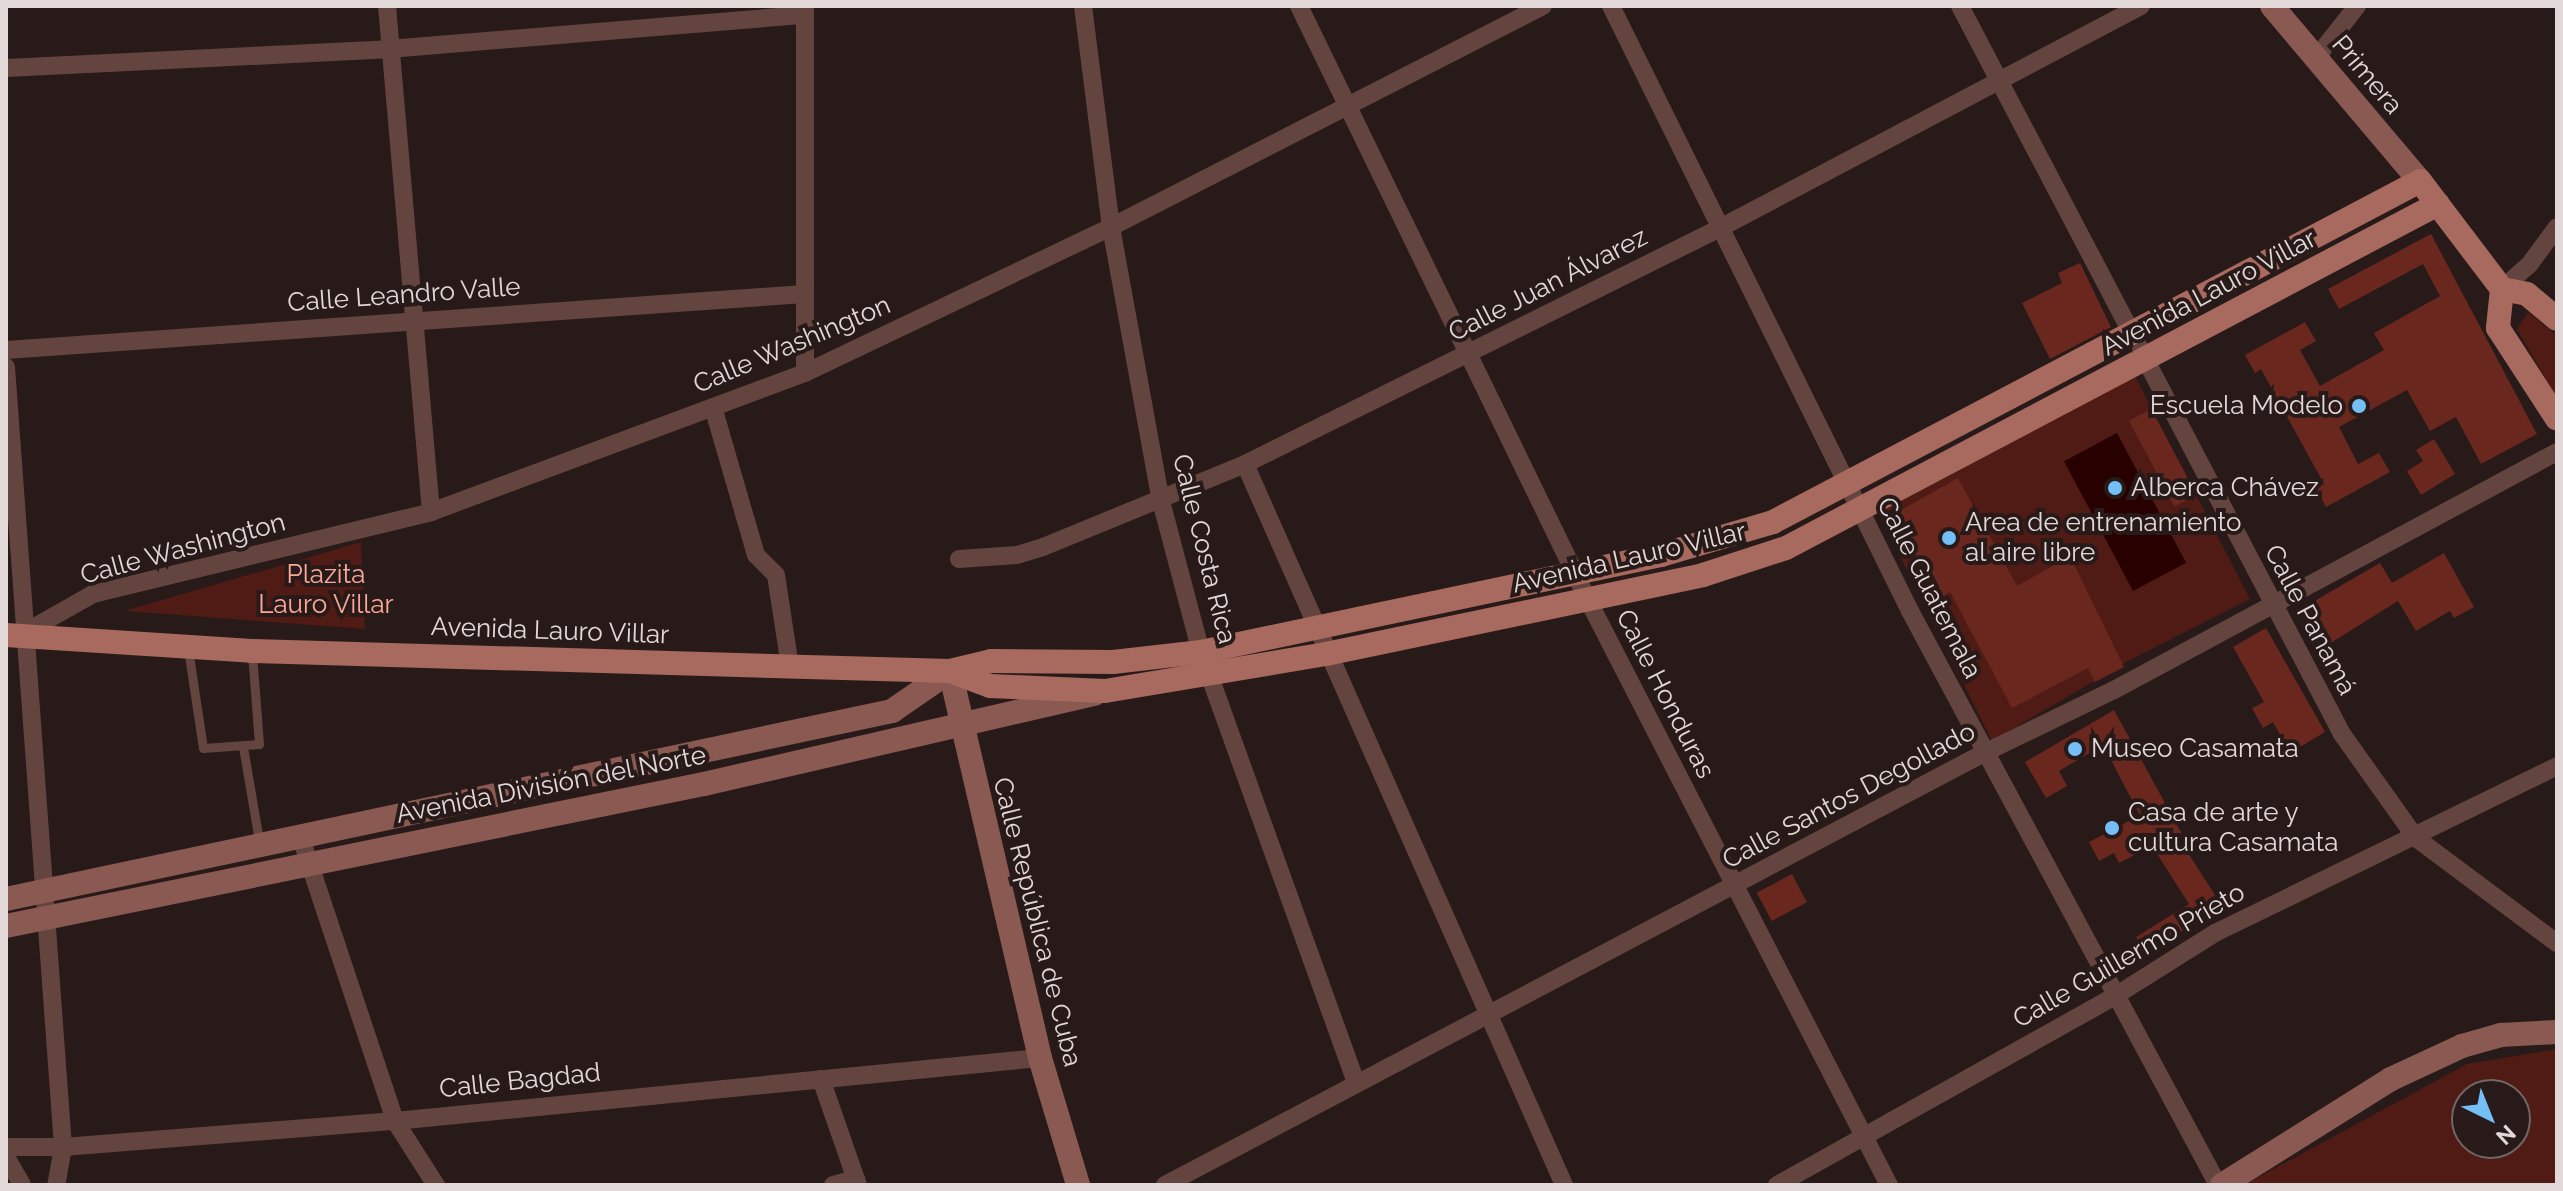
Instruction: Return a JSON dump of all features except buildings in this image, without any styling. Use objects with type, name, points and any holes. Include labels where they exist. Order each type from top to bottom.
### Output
[{"type":"main road","name":"Primera","points":[[2272,6],[2420,181]]},
{"type":"main road","points":[[2420,181],[2502,289],[2527,294],[2557,319]]},
{"type":"main road","name":"Avenida Lauro Villar","points":[[15,634],[251,651],[950,671],[991,661],[1113,662],[1201,652],[1676,551],[1773,522],[1848,486],[2420,181]]},
{"type":"main road","name":"Avenida Lauro Villar","points":[[950,671],[990,686],[1105,691],[1211,676],[1326,654],[1703,575],[1786,548],[2438,204]]},
{"type":"main road","points":[[2502,289],[2498,328],[2557,419]]},
{"type":"main road","name":"Avenida División del Norte","points":[[6,926],[699,752],[892,711],[950,671]]},
{"type":"main road","name":"Calle República de Cuba","points":[[950,671],[960,726],[1040,1058],[1078,1185]]},
{"type":"main road","name":"Avenida División del Norte","points":[[6,899],[260,846],[305,849],[704,784],[1105,691]]},
{"type":"main road","points":[[699,752],[704,784]]},
{"type":"main road","points":[[2220,1185],[2391,1079],[2462,1046],[2501,1035],[2557,1032]]},
{"type":"street","points":[[387,6],[411,320],[431,512]]},
{"type":"street","name":"Calle Costa Rica","points":[[1083,6],[1111,227],[1161,501],[1201,652],[1356,1083]]},
{"type":"street","name":"Calle Honduras","points":[[1299,6],[1587,598],[1889,1185]]},
{"type":"street","name":"Calle Washington","points":[[15,634],[93,594],[431,512],[805,373],[1111,227],[1345,104],[1543,6]]},
{"type":"street","name":"Calle Guatemala","points":[[1611,6],[1718,229],[1984,753],[2220,1185]]},
{"type":"street","name":"Calle Panamá","points":[[1960,6],[2342,734],[2416,838],[2557,943]]},
{"type":"street","name":"Calle Juan Álvarez","points":[[959,559],[1017,555],[1161,501],[1245,464],[2000,85],[2141,6]]},
{"type":"street","points":[[2316,58],[2357,6]]},
{"type":"street","points":[[6,68],[389,49],[805,11],[805,373]]},
{"type":"street","points":[[2502,289],[2529,265],[2557,227]]},
{"type":"street","name":"Calle Leandro Valle","points":[[6,350],[805,294]]},
{"type":"street","points":[[6,367],[15,634],[63,1147],[56,1185]]},
{"type":"street","points":[[713,407],[756,555],[776,575],[790,666]]},
{"type":"street","name":"Calle Santos Degollado","points":[[1165,1185],[1984,753],[2114,690],[2557,452]]},
{"type":"street","points":[[1245,464],[1326,654],[1564,1185]]},
{"type":"street","name":"Calle Guillermo Prieto","points":[[1777,1185],[2305,886],[2416,838],[2557,766]]},
{"type":"street","points":[[305,849],[395,1121],[436,1185]]},
{"type":"street","name":"Calle Bagdad","points":[[6,1147],[63,1147],[395,1121],[1040,1058]]},
{"type":"street","points":[[821,1079],[857,1182],[833,1185]]},
{"type":"street","points":[[6,1157],[22,1185]]},
{"type":"lane","points":[[187,644],[203,748],[259,744],[251,651]]},
{"type":"lane","points":[[243,747],[260,846]]},
{"type":"green space","points":[[2528,312],[2557,336],[2557,399],[2517,329]]},
{"type":"green space","points":[[2135,376],[2250,599],[2128,661],[1992,741],[1877,510]]},
{"type":"green space","name":"Plazita Lauro Villar","points":[[361,542],[365,629],[124,611]]},
{"type":"green space","points":[[2557,1049],[2557,1185],[2244,1185],[2467,1064]]},
{"type":"shaded area","points":[[2117,433],[2186,563],[2133,591],[2064,461]]},
{"type":"place","name":"Escuela Modelo","points":[[2359,406]]},
{"type":"place","name":"Alberca Chávez","points":[[2115,488]]},
{"type":"place","name":"Area de entrenamiento al aire libre","points":[[1949,538]]},
{"type":"place","name":"Museo Casamata","points":[[2075,749]]},
{"type":"place","name":"Casa de arte y cultura Casamata","points":[[2112,828]]}]
